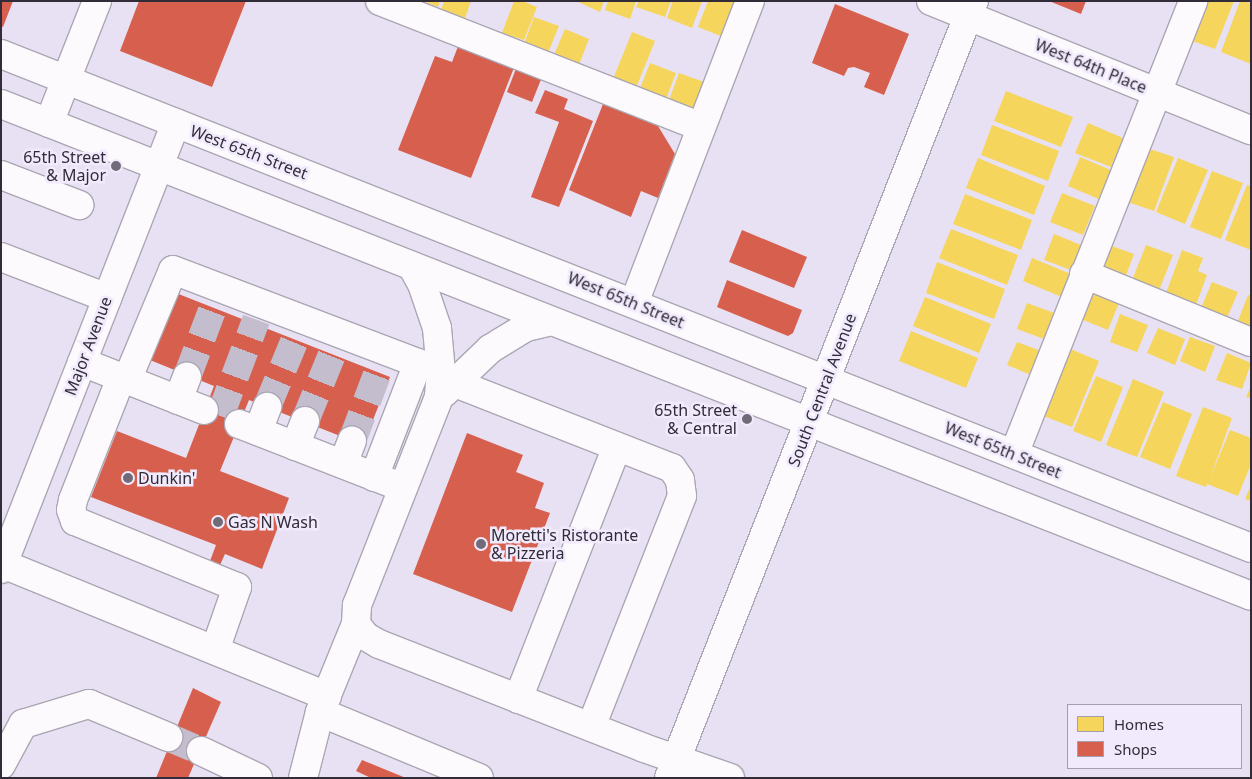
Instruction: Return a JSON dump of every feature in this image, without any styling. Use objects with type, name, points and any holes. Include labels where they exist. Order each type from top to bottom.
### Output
[{"type":"street","points":[[49,123],[96,1]]},
{"type":"street","points":[[380,1],[701,128]]},
{"type":"street","points":[[634,303],[750,1]]},
{"type":"street","name":"West 64th Place","points":[[931,1],[971,8],[1157,93],[1251,130]]},
{"type":"street","points":[[1014,454],[1193,1]]},
{"type":"street","name":"South Central Avenue","points":[[673,768],[971,8]]},
{"type":"street","name":"West 65th Street","points":[[1,54],[1251,548]]},
{"type":"street","points":[[1,104],[1251,596]]},
{"type":"street","name":"Major Avenue","points":[[2,567],[176,123]]},
{"type":"street","points":[[1,175],[79,205]]},
{"type":"street","points":[[1,257],[107,298]]},
{"type":"street","points":[[303,778],[324,704],[356,624],[357,605],[403,488],[439,379],[437,328],[422,284],[412,266]]},
{"type":"street","points":[[215,650],[238,587],[75,520],[73,516],[73,500],[173,270],[218,296],[337,343],[439,379],[672,468],[680,480],[682,496],[591,727]]},
{"type":"street","points":[[1084,274],[1251,342]]},
{"type":"street","points":[[374,477],[439,379],[526,327],[550,321]]},
{"type":"street","points":[[82,362],[124,379],[183,388],[204,410]]},
{"type":"street","points":[[255,420],[300,433],[347,453],[374,477],[403,488]]},
{"type":"street","points":[[518,699],[617,447]]},
{"type":"street","points":[[2,567],[215,650],[479,778]]},
{"type":"street","points":[[356,624],[364,636],[379,644],[591,727],[673,768],[730,778]]},
{"type":"street","points":[[1,765],[23,724],[89,704],[168,737]]},
{"type":"street","points":[[201,751],[258,778]]},
{"type":"building: Homes","points":[[423,1],[440,1],[438,7]]},
{"type":"building: Homes","points":[[444,1],[471,1],[464,21],[440,13]]},
{"type":"building: Homes","points":[[514,1],[522,1],[537,7],[524,40],[502,33]]},
{"type":"building: Homes","points":[[576,1],[604,1],[600,12]]},
{"type":"building: Homes","points":[[608,1],[636,1],[630,19],[605,10]]},
{"type":"building: Homes","points":[[639,1],[671,1],[665,17],[636,7]]},
{"type":"building: Homes","points":[[673,1],[702,1],[692,28],[667,18]]},
{"type":"building: Homes","points":[[708,1],[737,1],[723,37],[698,27]]},
{"type":"building: Homes","points":[[1201,1],[1234,1],[1215,49],[1187,39]]},
{"type":"building: Homes","points":[[1240,1],[1251,3],[1251,64],[1221,52]]},
{"type":"building: Homes","points":[[534,17],[559,26],[548,53],[524,44]]},
{"type":"building: Homes","points":[[565,29],[589,39],[578,67],[553,57]]},
{"type":"building: Homes","points":[[632,32],[655,41],[636,88],[613,79]]},
{"type":"building: Homes","points":[[650,63],[676,73],[666,99],[640,88]]},
{"type":"building: Homes","points":[[679,73],[704,82],[694,109],[669,100]]},
{"type":"building: Homes","points":[[1006,91],[1073,117],[1061,147],[994,121]]},
{"type":"building: Homes","points":[[1088,123],[1123,138],[1111,167],[1075,153]]},
{"type":"building: Homes","points":[[992,125],[1059,151],[1048,181],[981,155]]},
{"type":"building: Homes","points":[[1144,147],[1174,157],[1154,211],[1125,201]]},
{"type":"building: Homes","points":[[1080,157],[1113,171],[1101,200],[1068,186]]},
{"type":"building: Homes","points":[[978,158],[1045,186],[1034,215],[966,188]]},
{"type":"building: Homes","points":[[1178,158],[1208,170],[1185,224],[1156,212]]},
{"type":"building: Homes","points":[[1212,171],[1243,183],[1221,239],[1190,227]]},
{"type":"building: Homes","points":[[1247,185],[1251,186],[1251,250],[1225,240]]},
{"type":"building: Homes","points":[[1062,193],[1095,206],[1083,235],[1050,222]]},
{"type":"building: Homes","points":[[965,194],[1032,220],[1021,250],[953,224]]},
{"type":"building: Homes","points":[[951,229],[1018,255],[1007,285],[939,258]]},
{"type":"building: Homes","points":[[1054,234],[1081,245],[1071,270],[1044,260]]},
{"type":"building: Homes","points":[[1109,245],[1134,254],[1125,278],[1100,269]]},
{"type":"building: Homes","points":[[1146,245],[1173,255],[1158,293],[1131,283]]},
{"type":"building: Homes","points":[[1182,250],[1203,258],[1198,271],[1207,275],[1196,305],[1166,293]]},
{"type":"building: Homes","points":[[1032,258],[1071,274],[1062,297],[1023,281]]},
{"type":"building: Homes","points":[[937,262],[1005,289],[994,319],[926,293]]},
{"type":"building: Homes","points":[[1212,282],[1238,292],[1227,318],[1201,308]]},
{"type":"building: Homes","points":[[1091,293],[1119,303],[1108,330],[1081,319]]},
{"type":"building: Homes","points":[[1248,295],[1251,296],[1251,327],[1238,321]]},
{"type":"building: Homes","points":[[925,297],[991,324],[979,353],[913,326]]},
{"type":"building: Homes","points":[[1027,303],[1054,313],[1044,339],[1017,329]]},
{"type":"building: Homes","points":[[1120,314],[1148,325],[1137,352],[1110,342]]},
{"type":"building: Homes","points":[[1158,328],[1185,339],[1175,365],[1147,353]]},
{"type":"building: Homes","points":[[911,331],[978,358],[966,388],[899,361]]},
{"type":"building: Homes","points":[[1190,337],[1215,346],[1205,372],[1180,361]]},
{"type":"building: Homes","points":[[1017,342],[1041,351],[1031,375],[1007,365]]},
{"type":"building: Homes","points":[[1068,348],[1099,361],[1072,427],[1041,415]]},
{"type":"building: Homes","points":[[1227,353],[1251,363],[1242,389],[1216,380]]},
{"type":"building: Homes","points":[[1096,376],[1123,387],[1101,442],[1073,431]]},
{"type":"building: Homes","points":[[1133,379],[1164,392],[1137,457],[1106,445]]},
{"type":"building: Homes","points":[[1251,386],[1251,398],[1246,397]]},
{"type":"building: Homes","points":[[1163,402],[1192,414],[1170,469],[1140,457]]},
{"type":"building: Homes","points":[[1203,407],[1232,418],[1210,478],[1230,430],[1251,438],[1251,464],[1238,496],[1207,484],[1206,487],[1176,476]]},
{"type":"building: Homes","points":[[1251,485],[1251,501],[1245,499]]},
{"type":"building: Shops","points":[[1,1],[13,1],[3,27],[1,26]]},
{"type":"building: Shops","points":[[139,1],[246,1],[212,87],[120,51]]},
{"type":"building: Shops","points":[[1049,1],[1086,1],[1081,14]]},
{"type":"building: Shops","points":[[835,4],[909,34],[884,95],[864,87],[870,73],[854,67],[848,68],[844,76],[812,63]]},
{"type":"building: Shops","points":[[459,44],[515,65],[471,178],[398,150],[435,56],[452,62]]},
{"type":"building: Shops","points":[[517,66],[542,77],[532,102],[507,92]]},
{"type":"building: Shops","points":[[545,90],[568,99],[564,109],[593,121],[559,207],[531,197],[559,122],[535,113]]},
{"type":"building: Shops","points":[[603,104],[658,126],[675,154],[658,198],[641,191],[631,217],[569,190]]},
{"type":"building: Shops","points":[[742,230],[807,257],[794,288],[729,262]]},
{"type":"building: Shops","points":[[727,280],[802,310],[793,333],[788,336],[717,307]]},
{"type":"building: Shops","points":[[176,293],[390,377],[363,445],[249,400],[220,471],[289,498],[262,569],[225,554],[220,565],[210,561],[216,545],[91,497],[117,431],[186,458],[214,386],[150,360]]},
{"type":"building: Shops","name":"Moretti's Ristorante & Pizzeria","points":[[467,433],[523,455],[516,472],[544,483],[535,508],[550,513],[512,612],[413,574]]},
{"type":"building: Shops","points":[[193,688],[221,702],[188,778],[156,778]]},
{"type":"building: Shops","points":[[362,760],[406,778],[371,778],[356,771]]},
{"type":"tunnel","points":[[187,377],[214,305]]},
{"type":"tunnel","points":[[220,416],[256,320]]},
{"type":"tunnel","points":[[267,407],[296,337]]},
{"type":"tunnel","points":[[305,421],[333,352]]},
{"type":"tunnel","points":[[352,441],[379,369]]},
{"type":"tunnel","points":[[168,737],[201,751]]},
{"type":"place","name":"65th Street & Major","points":[[116,166]]},
{"type":"place","name":"65th Street & Central","points":[[747,419]]},
{"type":"place","name":"Dunkin'","points":[[128,478]]},
{"type":"place","name":"Gas N Wash","points":[[218,522]]},
{"type":"place","name":"Moretti's Ristorante & Pizzeria","points":[[481,544]]}]
